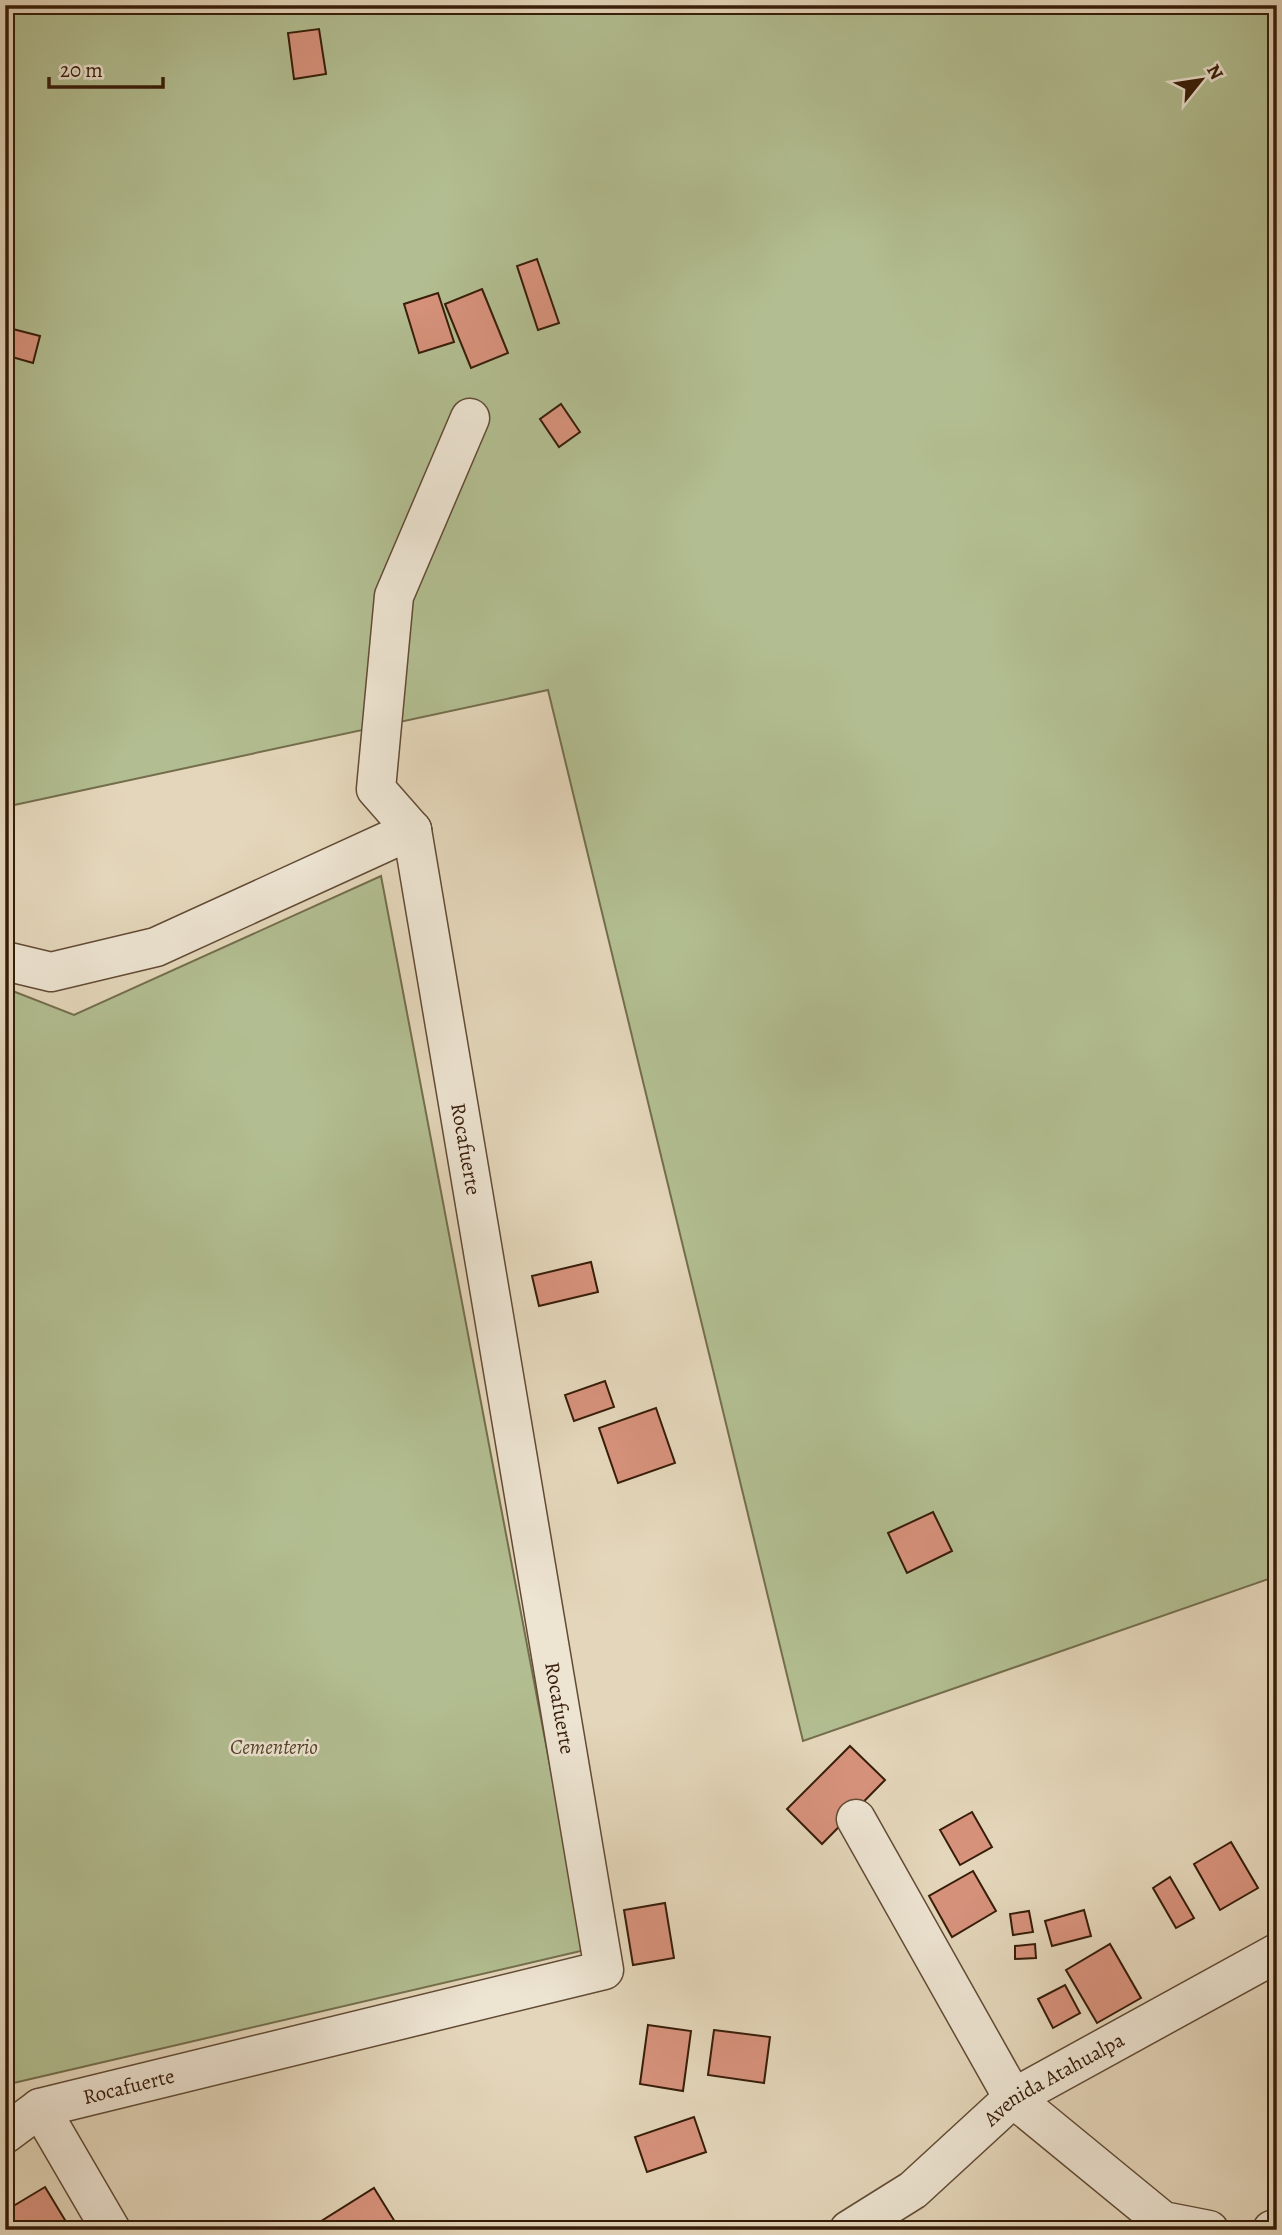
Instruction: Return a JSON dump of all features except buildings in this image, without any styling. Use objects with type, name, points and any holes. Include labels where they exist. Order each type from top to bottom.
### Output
[{"type":"street","points":[[5,961],[51,972],[156,947],[412,830],[376,789],[394,596],[470,418]]},
{"type":"street","name":"Rocafuerte","points":[[5,2134],[40,2108],[604,1970],[412,830]]},
{"type":"street","points":[[856,1819],[1013,2098],[1163,2221],[1209,2230]]},
{"type":"street","name":"Avenida Atahualpa","points":[[849,2230],[914,2190],[1013,2098],[1277,1953]]},
{"type":"street","points":[[40,2108],[111,2230]]},
{"type":"green space","points":[[5,5],[1277,5],[1277,1576],[803,1741],[548,690],[5,807]]},
{"type":"green space","name":"Cementerio","points":[[381,876],[585,1950],[5,2085],[5,988],[74,1015]]}]
